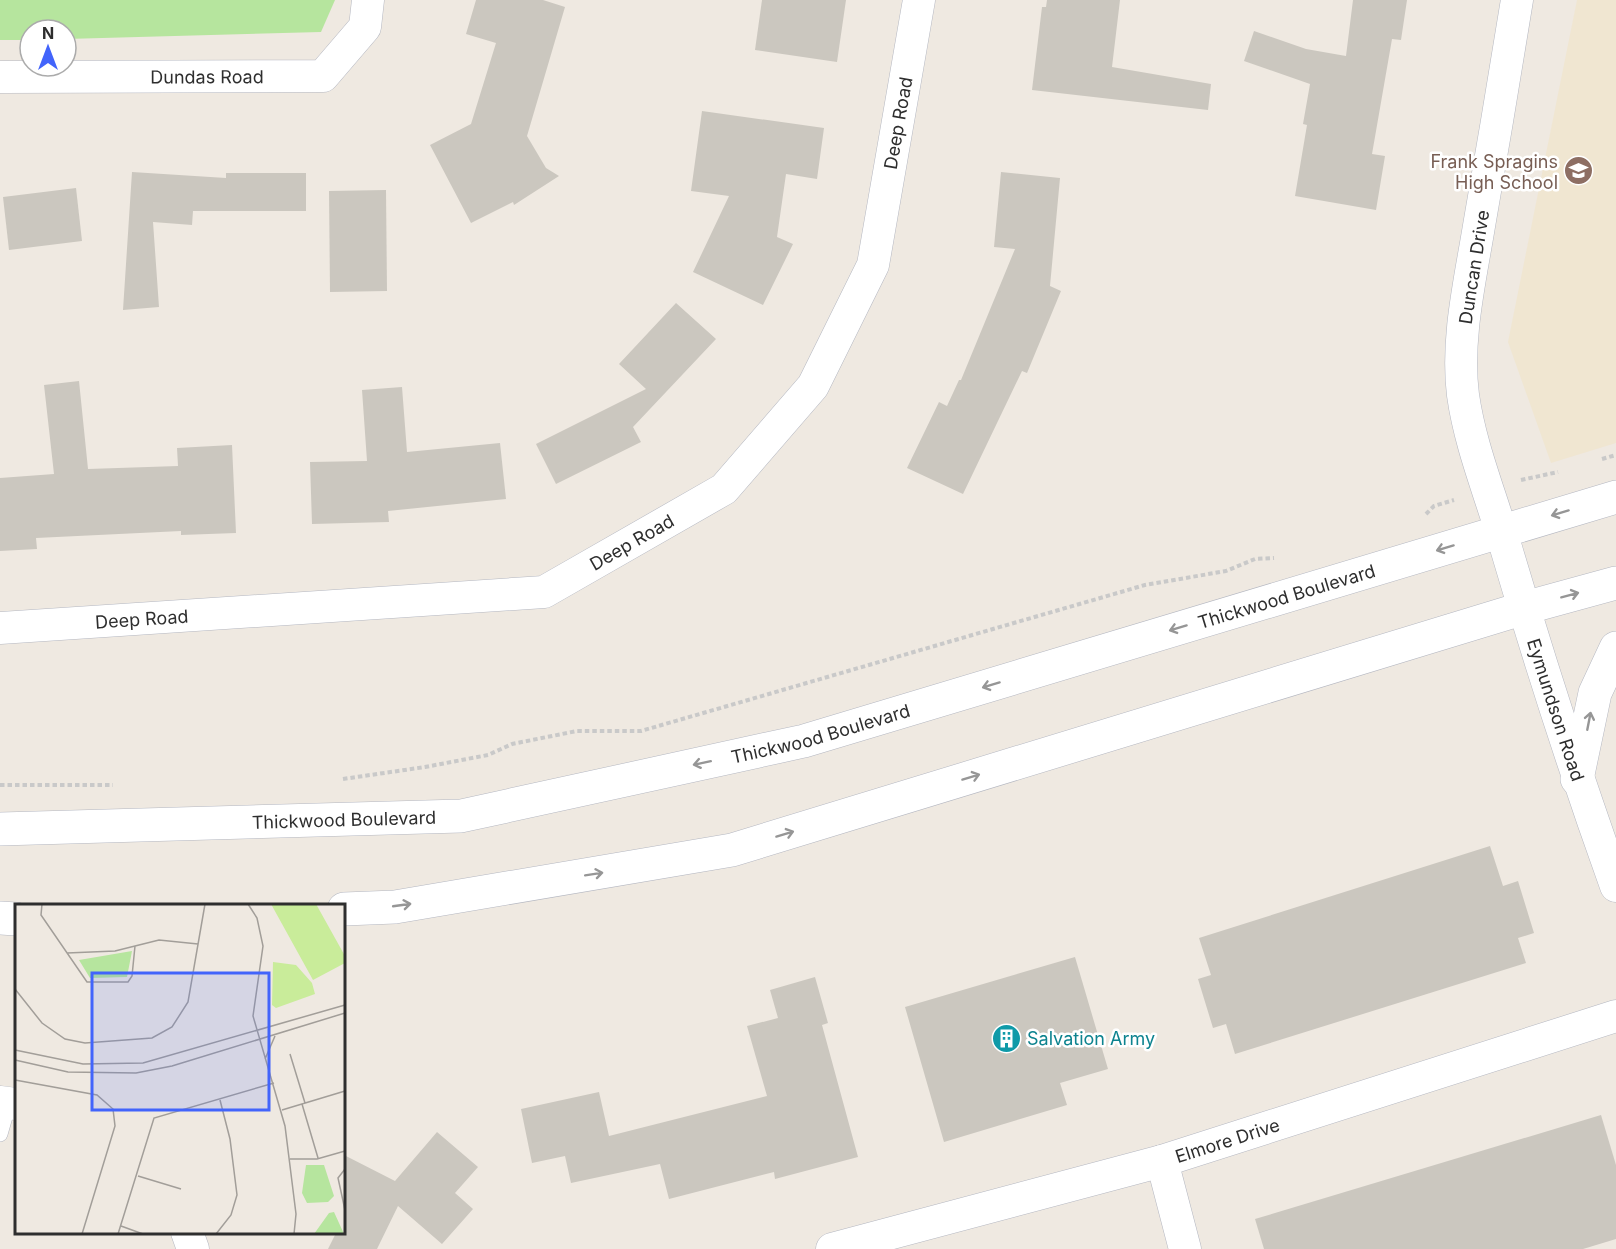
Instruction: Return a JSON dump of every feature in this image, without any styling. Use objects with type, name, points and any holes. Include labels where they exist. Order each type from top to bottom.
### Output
[{"type":"main road","name":"Thickwood Boulevard","points":[[0,829],[460,816],[804,741],[1616,497]]},
{"type":"main road","points":[[345,909],[395,907],[732,850],[1524,608],[1616,583]]},
{"type":"main road","points":[[1577,779],[1595,693],[1616,648]]},
{"type":"main road","points":[[0,918],[15,919]]},
{"type":"street","name":"Dundas Road","points":[[0,77],[323,76],[365,27],[368,0]]},
{"type":"street","name":"Deep Road","points":[[0,628],[544,592],[724,489],[813,386],[873,265],[919,0]]},
{"type":"street","name":"Duncan Drive","points":[[1501,531],[1469,427],[1463,394],[1462,352],[1467,301],[1517,0]]},
{"type":"street","name":"Eymundson Road","points":[[1501,531],[1577,779],[1616,886]]},
{"type":"street","name":"Elmore Drive","points":[[832,1249],[1162,1161],[1616,1016]]},
{"type":"street","points":[[1162,1161],[1185,1249]]},
{"type":"street","points":[[187,1234],[193,1249]]},
{"type":"lane","points":[[0,1134],[9,1103]]},
{"type":"path","points":[[1596,461],[1616,455]]},
{"type":"path","points":[[1535,476],[1567,470]]},
{"type":"path","points":[[1423,516],[1434,506]]},
{"type":"path","points":[[336,779],[425,767],[488,755],[512,744],[577,731],[640,731],[1145,585],[1226,572],[1255,559],[1275,558]]},
{"type":"path","points":[[0,785],[118,785]]},
{"type":"shaded area","name":"Frank Spragins High School","points":[[1577,0],[1616,0],[1616,443],[1551,463],[1508,342]]},
{"type":"green space","points":[[0,0],[335,0],[321,32],[78,39],[78,18],[18,18],[18,40],[0,40]]},
{"type":"building","points":[[476,0],[543,0],[565,7],[527,136],[546,168],[559,176],[514,205],[513,202],[471,223],[430,145],[471,124],[496,43],[466,34]]},
{"type":"building","points":[[762,0],[846,0],[837,62],[755,50]]},
{"type":"building","points":[[1047,0],[1120,0],[1112,67],[1211,84],[1208,110],[1032,90],[1042,7],[1046,7]]},
{"type":"building","points":[[1353,0],[1407,0],[1401,40],[1392,39],[1372,154],[1385,156],[1376,210],[1295,196],[1307,125],[1303,124],[1310,84],[1244,61],[1254,31],[1306,49],[1346,56]]},
{"type":"building","points":[[702,111],[824,128],[817,179],[786,174],[777,237],[793,244],[763,305],[693,272],[729,196],[691,191]]},
{"type":"building","points":[[132,172],[226,178],[226,173],[306,173],[306,211],[193,211],[192,225],[153,222],[159,307],[123,310]]},
{"type":"building","points":[[1001,172],[1060,178],[1050,286],[1061,291],[1027,373],[1022,371],[963,494],[907,468],[939,402],[947,406],[961,380],[1015,249],[994,247]]},
{"type":"building","points":[[76,188],[82,241],[9,250],[3,197]]},
{"type":"building","points":[[386,190],[387,291],[330,292],[329,191]]},
{"type":"building","points":[[676,303],[716,339],[633,427],[641,442],[556,484],[536,444],[646,389],[619,364]]},
{"type":"building","points":[[79,381],[88,469],[178,466],[177,448],[232,445],[236,533],[181,535],[181,531],[36,538],[37,549],[0,551],[0,478],[54,474],[44,385]]},
{"type":"building","points":[[402,387],[407,452],[500,443],[506,499],[388,511],[389,522],[312,524],[310,462],[367,461],[362,390]]},
{"type":"building","points":[[1490,846],[1503,886],[1518,881],[1534,933],[1518,938],[1526,963],[1235,1054],[1226,1024],[1213,1028],[1198,979],[1211,975],[1199,938]]},
{"type":"building","name":"Salvation Army","points":[[1075,957],[1108,1069],[1060,1083],[1067,1105],[944,1142],[905,1007]]},
{"type":"building","points":[[815,977],[828,1023],[822,1025],[858,1157],[775,1179],[774,1172],[669,1199],[660,1164],[571,1183],[565,1156],[532,1163],[521,1109],[599,1092],[609,1136],[767,1096],[747,1026],[778,1018],[770,990]]},
{"type":"building","points":[[1601,1115],[1616,1165],[1616,1239],[1583,1249],[1264,1249],[1255,1219]]},
{"type":"building","points":[[437,1132],[478,1167],[455,1193],[473,1209],[442,1244],[398,1206],[377,1249],[328,1249],[336,1234],[345,1234],[345,1156],[395,1181]]},
{"type":"place","name":"Frank Spragins High School","points":[[1579,171]]},
{"type":"place","name":"Salvation Army","points":[[1006,1038]]}]
